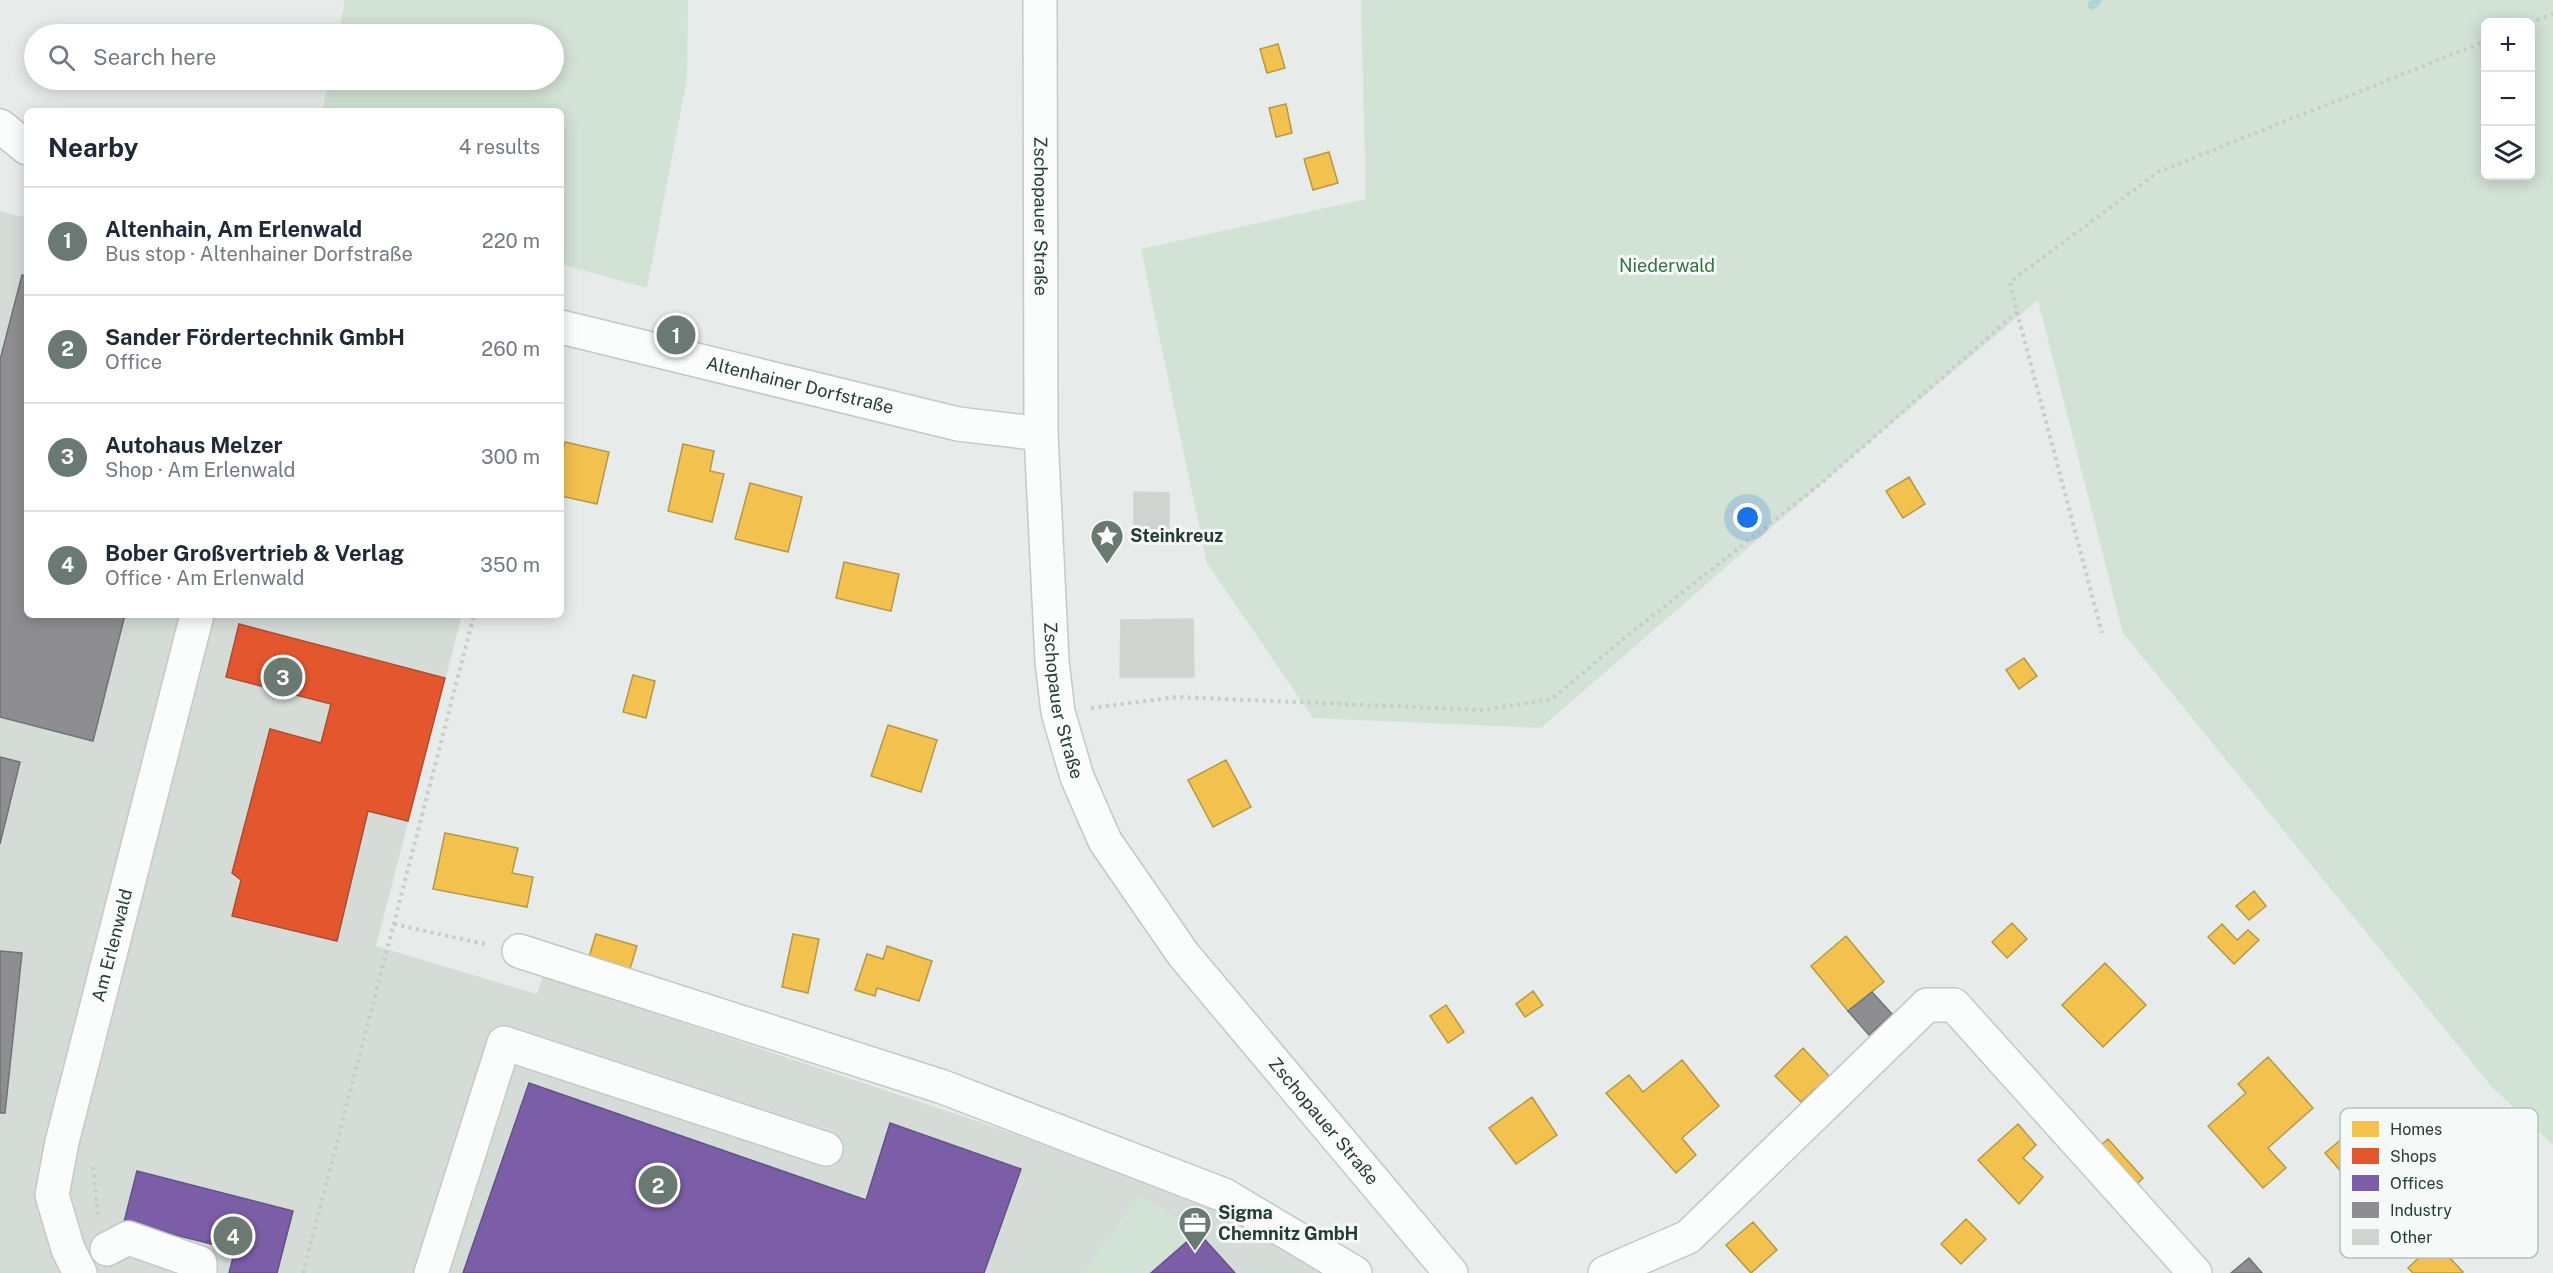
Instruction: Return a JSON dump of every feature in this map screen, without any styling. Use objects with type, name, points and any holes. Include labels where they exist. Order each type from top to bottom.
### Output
[{"type":"street","name":"Zschopauer Straße","points":[[1040,0],[1041,434],[1052,661],[1058,712],[1077,777],[1105,841],[1184,954],[1450,1273]]},
{"type":"street","points":[[0,126],[24,146]]},
{"type":"street","name":"Altenhainer Dorfstraße","points":[[564,328],[958,424],[1041,434]]},
{"type":"street","name":"Am Erlenwald","points":[[80,1273],[68,1249],[52,1195],[62,1142],[196,618]]},
{"type":"street","points":[[519,951],[943,1087],[1224,1195],[1355,1273]]},
{"type":"street","points":[[1605,1273],[1688,1237],[1927,1005],[1954,1005],[2195,1273]]},
{"type":"street","points":[[431,1273],[504,1043],[825,1149]]},
{"type":"street","points":[[107,1249],[128,1238],[200,1263],[200,1273]]},
{"type":"path","points":[[2535,21],[2553,14]]},
{"type":"path","points":[[2102,633],[2010,282],[2158,172],[2481,43]]},
{"type":"path","points":[[1058,712],[1177,697],[1484,710],[1552,699],[1628,635],[1819,485],[2017,312]]},
{"type":"path","points":[[303,1273],[473,618]]},
{"type":"path","points":[[394,924],[519,951]]},
{"type":"path","points":[[92,1155],[98,1222],[107,1249]]},
{"type":"shaded area","points":[[0,211],[24,217],[24,618],[461,618],[376,946],[537,994],[543,976],[977,1121],[1212,1204],[1334,1273],[0,1273]]},
{"type":"green space","points":[[345,0],[688,0],[687,78],[647,288],[564,265],[564,108],[323,108],[327,90],[564,90],[564,24],[340,24]]},
{"type":"green space","name":"Niederwald","points":[[1361,0],[2553,0],[2553,1145],[2538,1131],[2538,1108],[2514,1108],[2491,1086],[2123,633],[2038,300],[1879,434],[1541,728],[1313,718],[1207,563],[1141,249],[1366,199]]},
{"type":"green space","points":[[1140,1195],[1198,1232],[1151,1273],[1083,1273]]},
{"type":"building: Homes","points":[[1278,44],[1285,68],[1267,73],[1260,49]]},
{"type":"building: Homes","points":[[1286,104],[1292,133],[1276,137],[1269,108]]},
{"type":"building: Homes","points":[[1329,152],[1338,183],[1313,190],[1304,159]]},
{"type":"building: Homes","points":[[565,442],[609,452],[597,504],[564,497]]},
{"type":"building: Homes","points":[[683,444],[714,451],[710,471],[724,474],[712,522],[668,511]]},
{"type":"building: Homes","points":[[1909,477],[1925,504],[1903,518],[1886,491]]},
{"type":"building: Homes","points":[[750,483],[802,497],[788,552],[735,539]]},
{"type":"building: Homes","points":[[844,562],[899,574],[891,611],[836,598]]},
{"type":"building: Homes","points":[[2024,658],[2037,676],[2019,689],[2006,670]]},
{"type":"building: Homes","points":[[633,675],[655,681],[646,718],[623,712]]},
{"type":"building: Homes","points":[[888,725],[937,740],[921,792],[871,776]]},
{"type":"building: Homes","points":[[1226,760],[1251,807],[1213,827],[1188,780]]},
{"type":"building: Homes","points":[[445,833],[518,848],[512,873],[533,877],[527,907],[433,889]]},
{"type":"building: Homes","points":[[2254,891],[2266,906],[2249,920],[2236,906]]},
{"type":"building: Homes","points":[[2012,923],[2027,939],[2007,958],[1992,942]]},
{"type":"building: Homes","points":[[2222,924],[2237,940],[2248,930],[2259,940],[2234,964],[2208,937]]},
{"type":"building: Homes","points":[[596,934],[637,946],[629,972],[588,960]]},
{"type":"building: Homes","points":[[793,934],[819,939],[808,993],[782,987]]},
{"type":"building: Homes","points":[[1846,936],[1884,982],[1848,1011],[1811,966]]},
{"type":"building: Homes","points":[[887,946],[932,961],[919,1001],[877,988],[875,996],[855,990],[867,954],[883,959]]},
{"type":"building: Homes","points":[[2105,963],[2146,1005],[2103,1047],[2062,1005]]},
{"type":"building: Homes","points":[[1533,991],[1543,1005],[1525,1017],[1516,1004]]},
{"type":"building: Homes","points":[[1446,1005],[1464,1032],[1448,1043],[1430,1016]]},
{"type":"building: Homes","points":[[1803,1048],[1829,1076],[1801,1102],[1775,1076]]},
{"type":"building: Homes","points":[[2268,1057],[2313,1108],[2268,1148],[2286,1168],[2263,1188],[2208,1126],[2246,1093],[2238,1084]]},
{"type":"building: Homes","points":[[1682,1060],[1719,1106],[1682,1138],[1696,1155],[1676,1173],[1606,1093],[1629,1075],[1643,1092]]},
{"type":"building: Homes","points":[[1532,1097],[1557,1135],[1516,1164],[1489,1128]]},
{"type":"building: Homes","points":[[2018,1124],[2036,1145],[2023,1158],[2043,1177],[2019,1204],[1978,1160]]},
{"type":"building: Homes","points":[[2108,1139],[2143,1178],[2136,1185],[2100,1146]]},
{"type":"building: Homes","points":[[2340,1140],[2340,1170],[2325,1153]]},
{"type":"building: Homes","points":[[1966,1219],[1986,1239],[1961,1264],[1941,1244]]},
{"type":"building: Homes","points":[[1753,1222],[1777,1250],[1751,1273],[1726,1245]]},
{"type":"building: Homes","points":[[2418,1258],[2450,1258],[2463,1272],[2413,1273],[2408,1268]]},
{"type":"building: Shops","points":[[239,624],[445,678],[408,821],[368,811],[337,941],[232,916],[241,880],[232,873],[270,729],[321,743],[331,704],[226,677]]},
{"type":"building: Offices","points":[[529,1083],[866,1200],[890,1123],[1021,1169],[984,1273],[463,1273]]},
{"type":"building: Offices","points":[[137,1171],[293,1211],[277,1273],[229,1273],[235,1250],[124,1222]]},
{"type":"building: Offices","name":"Sigma Chemnitz GmbH","points":[[1198,1232],[1235,1273],[1151,1273]]},
{"type":"building: Industry","points":[[22,275],[24,276],[24,618],[124,618],[93,741],[0,717],[0,360]]},
{"type":"building: Industry","points":[[0,757],[20,762],[0,844]]},
{"type":"building: Industry","points":[[0,951],[22,953],[5,1113],[0,1113]]},
{"type":"building: Industry","points":[[1872,992],[1892,1014],[1869,1035],[1848,1011]]},
{"type":"building: Industry","points":[[2249,1258],[2262,1273],[2231,1273]]},
{"type":"building: Other","points":[[1134,492],[1169,493],[1169,537],[1134,536]]},
{"type":"building: Other","points":[[1193,619],[1194,677],[1120,677],[1121,620]]},
{"type":"waterway","points":[[2092,5],[2097,0]]},
{"type":"place","name":"Altenhain, Am Erlenwald","points":[[676,335]]},
{"type":"place","name":"Steinkreuz","points":[[1107,565]]},
{"type":"place","name":"Autohaus Melzer","points":[[283,677]]},
{"type":"place","name":"Sander Fördertechnik GmbH","points":[[658,1185]]},
{"type":"place","name":"Bober Großvertrieb & Verlag","points":[[233,1236]]},
{"type":"place","name":"Sigma Chemnitz GmbH","points":[[1195,1252]]}]
